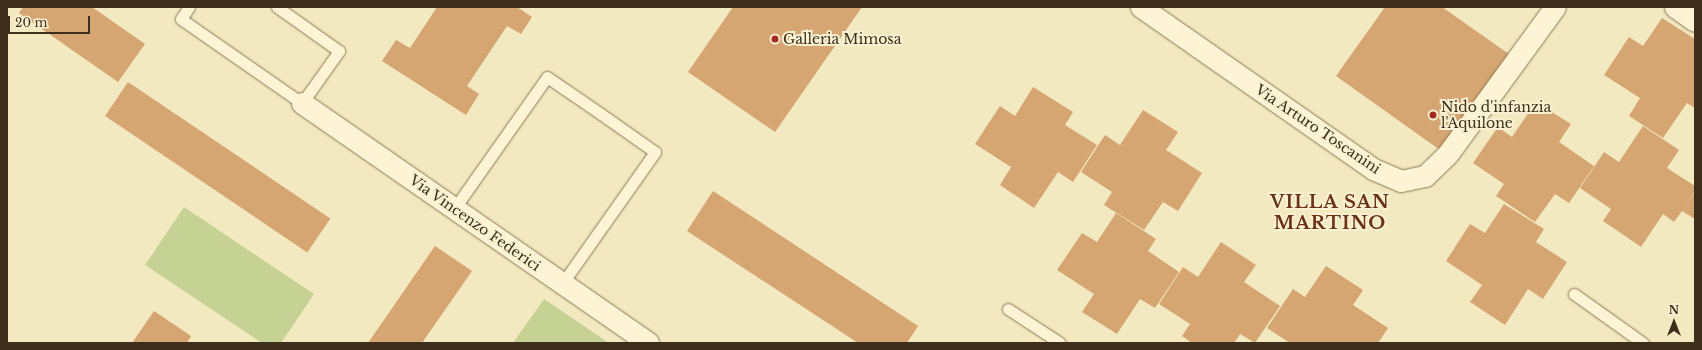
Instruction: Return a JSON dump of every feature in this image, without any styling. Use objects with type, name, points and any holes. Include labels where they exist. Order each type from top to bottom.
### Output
[{"type":"street","name":"Via Arturo Toscanini","points":[[1141,7],[1373,169],[1401,181],[1426,176],[1447,155],[1555,7]]},
{"type":"street","points":[[1675,7],[1695,21]]},
{"type":"street","name":"Via Vincenzo Federici","points":[[302,103],[648,343]]},
{"type":"lane","points":[[189,7],[181,19],[302,103],[339,51],[277,7]]},
{"type":"lane","points":[[454,209],[547,77],[601,114],[654,152],[562,284]]},
{"type":"lane","points":[[1574,294],[1643,343]]},
{"type":"lane","points":[[1008,309],[1060,343]]},
{"type":"green space","points":[[184,207],[314,294],[281,343],[262,343],[145,265]]},
{"type":"green space","points":[[544,299],[609,343],[513,343]]},
{"type":"building","points":[[23,7],[92,7],[145,44],[118,82],[19,13]]},
{"type":"building","points":[[437,7],[517,7],[532,17],[521,34],[507,26],[467,86],[479,94],[466,115],[382,61],[396,40],[410,48]]},
{"type":"building","name":"Galleria Mimosa","points":[[733,7],[862,7],[775,132],[688,72]]},
{"type":"building","name":"Nido d'infanzia l'Aquilone","points":[[1385,7],[1442,7],[1516,59],[1447,155],[1336,76]]},
{"type":"building","points":[[1662,18],[1695,39],[1695,108],[1687,103],[1663,138],[1629,116],[1640,98],[1604,75],[1629,37],[1643,46]]},
{"type":"building","points":[[128,82],[330,218],[307,252],[105,116]]},
{"type":"building","points":[[1033,87],[1073,112],[1065,125],[1097,145],[1073,182],[1058,172],[1034,208],[1000,185],[1011,167],[975,144],[1000,106],[1015,116]]},
{"type":"building","points":[[1536,102],[1571,124],[1559,142],[1594,166],[1569,203],[1555,194],[1535,222],[1496,196],[1504,184],[1473,163],[1498,127],[1512,137]]},
{"type":"building","points":[[1143,110],[1178,132],[1166,150],[1202,173],[1178,211],[1163,202],[1144,230],[1104,205],[1112,192],[1081,172],[1105,135],[1120,145]]},
{"type":"building","points":[[1643,126],[1679,150],[1667,168],[1695,186],[1695,191],[1684,207],[1695,192],[1695,219],[1682,211],[1674,222],[1663,214],[1641,247],[1603,221],[1611,209],[1580,188],[1604,152],[1619,162]]},
{"type":"building","points":[[713,191],[918,326],[907,343],[858,343],[687,231]]},
{"type":"building","points":[[1504,204],[1544,229],[1536,242],[1567,262],[1543,299],[1528,289],[1505,325],[1470,302],[1482,285],[1446,261],[1470,224],[1485,233]]},
{"type":"building","points":[[1116,213],[1156,239],[1148,251],[1179,272],[1155,308],[1140,299],[1117,334],[1082,312],[1094,294],[1057,270],[1082,233],[1097,242]]},
{"type":"building","points":[[1221,242],[1256,265],[1244,282],[1280,306],[1255,343],[1240,334],[1234,343],[1192,343],[1182,336],[1190,324],[1159,304],[1183,267],[1198,277]]},
{"type":"building","points":[[435,246],[472,271],[422,343],[368,343]]},
{"type":"building","points":[[1326,266],[1363,290],[1353,305],[1388,328],[1378,343],[1290,343],[1267,328],[1293,289],[1305,297]]},
{"type":"building","points":[[154,311],[191,336],[187,343],[132,343]]},
{"type":"place","name":"Galleria Mimosa","points":[[775,39]]},
{"type":"place","name":"Nido d'infanzia l'Aquilone","points":[[1433,115]]},
{"type":"district","name":"VILLA SAN MARTINO","points":[[1330,213]]}]
